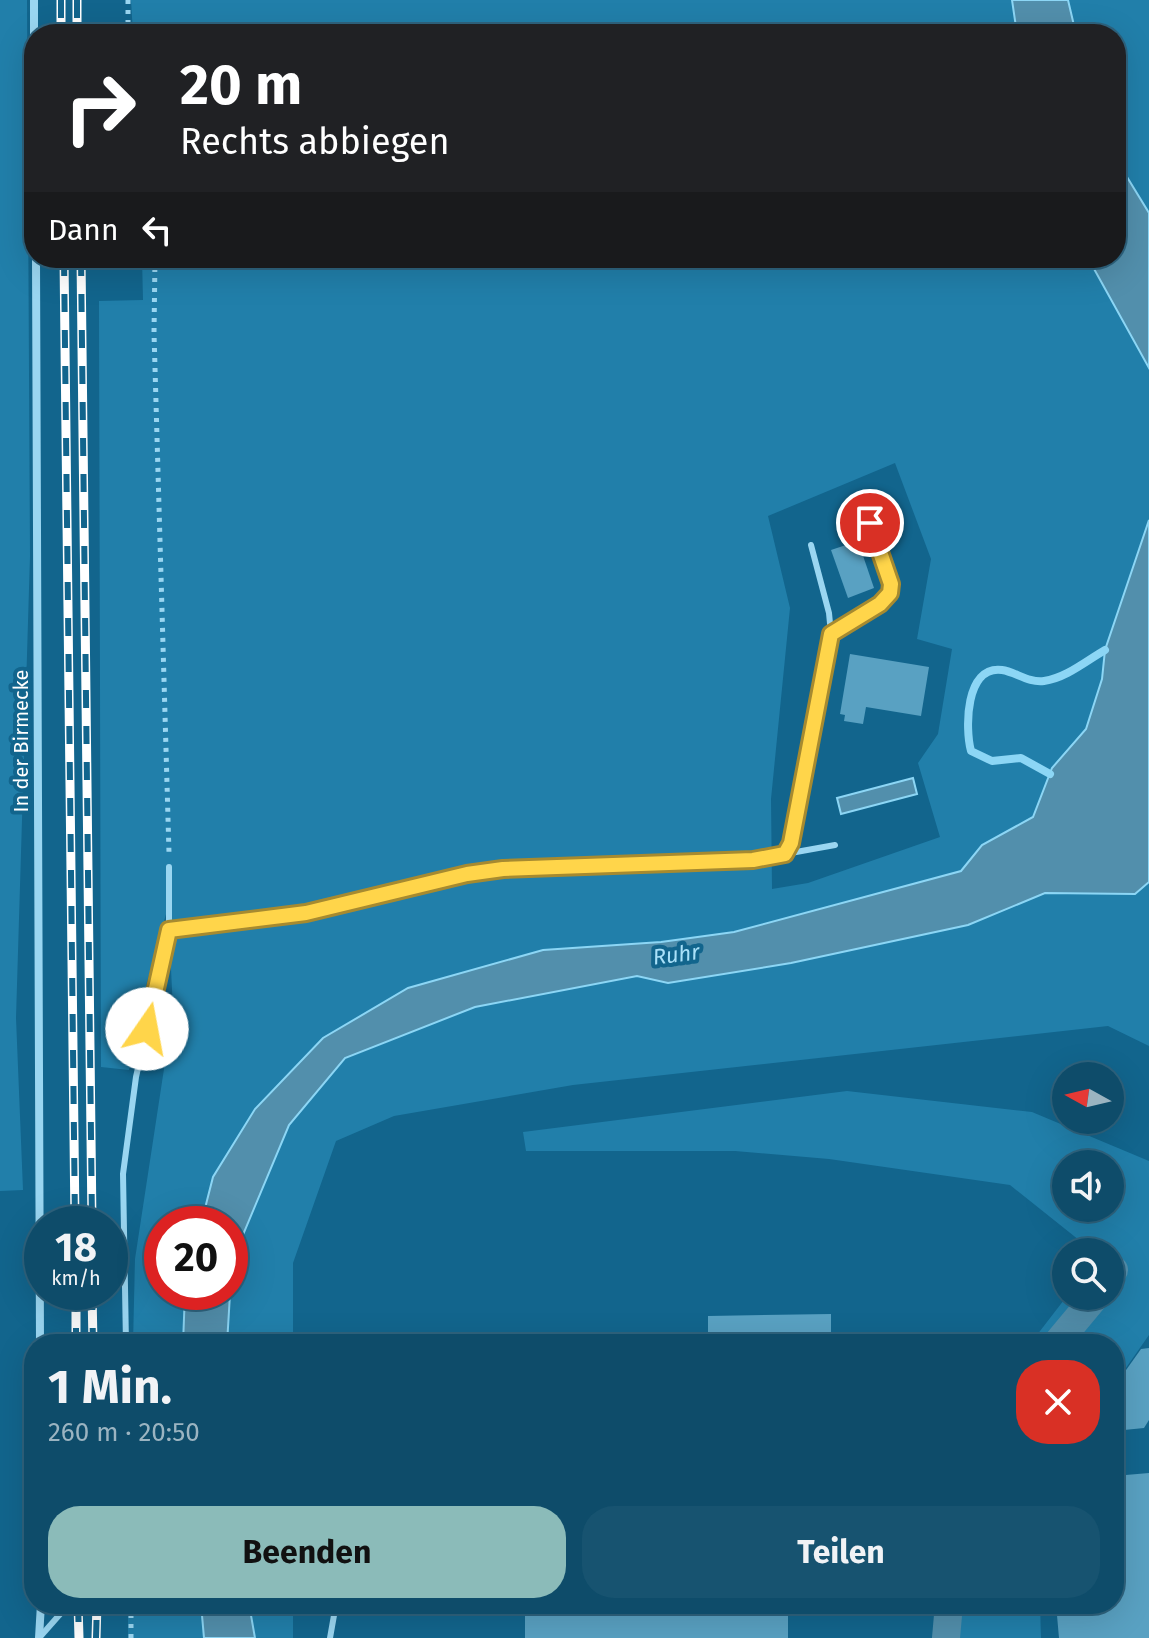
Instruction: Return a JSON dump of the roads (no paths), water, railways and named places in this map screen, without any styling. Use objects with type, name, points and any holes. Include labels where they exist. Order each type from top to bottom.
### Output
[{"type":"street","points":[[34,0],[34,24]]},
{"type":"street","name":"In der Birmecke","points":[[36,268],[40,1334]]},
{"type":"street","points":[[39,1638],[40,1614]]},
{"type":"lane","points":[[831,634],[880,604],[890,593],[891,584],[870,523]]},
{"type":"lane","points":[[785,854],[791,843],[831,634],[829,613],[811,545]]},
{"type":"lane","points":[[169,930],[306,913],[467,874],[503,869],[753,860],[835,845]]},
{"type":"lane","points":[[126,1334],[125,1159],[136,1077],[169,930],[169,867]]},
{"type":"lane","points":[[39,1638],[60,1614]]},
{"type":"lane","points":[[330,1638],[334,1614]]},
{"type":"water","points":[[1012,0],[1068,0],[1074,24],[1016,24]]},
{"type":"water","points":[[1126,175],[1149,213],[1149,368],[1094,268],[1126,268]]},
{"type":"water","name":"Ruhr","points":[[1149,520],[1149,882],[1135,894],[1045,893],[968,925],[791,963],[668,983],[637,976],[475,1007],[345,1058],[289,1125],[248,1223],[248,1206],[206,1206],[213,1177],[255,1109],[323,1038],[408,988],[543,950],[661,942],[734,932],[961,871],[982,845],[1033,817],[1052,768],[1086,729],[1102,679],[1105,650]]},
{"type":"water","points":[[913,778],[917,794],[841,814],[837,798]]},
{"type":"water","points":[[184,1310],[229,1310],[228,1334],[183,1334]]},
{"type":"water","points":[[202,1614],[251,1614],[255,1638],[204,1638]]},
{"type":"waterway","points":[[1050,774],[1021,758],[992,761],[971,751],[968,714],[974,688],[981,677],[990,671],[1002,670],[1038,681],[1052,679],[1068,673],[1105,650]]},
{"type":"waterway","points":[[1064,1334],[1084,1310]]},
{"type":"waterway","points":[[946,1638],[948,1614]]},
{"type":"railway","points":[[61,0],[61,24]]},
{"type":"railway","points":[[77,0],[77,24]]},
{"type":"railway","points":[[64,268],[75,1206]]},
{"type":"railway","points":[[81,268],[92,1206]]},
{"type":"railway","points":[[76,1310],[76,1334]]},
{"type":"railway","points":[[92,1310],[93,1334]]},
{"type":"railway","points":[[78,1614],[79,1638]]},
{"type":"railway","points":[[96,1638],[97,1614]]}]
